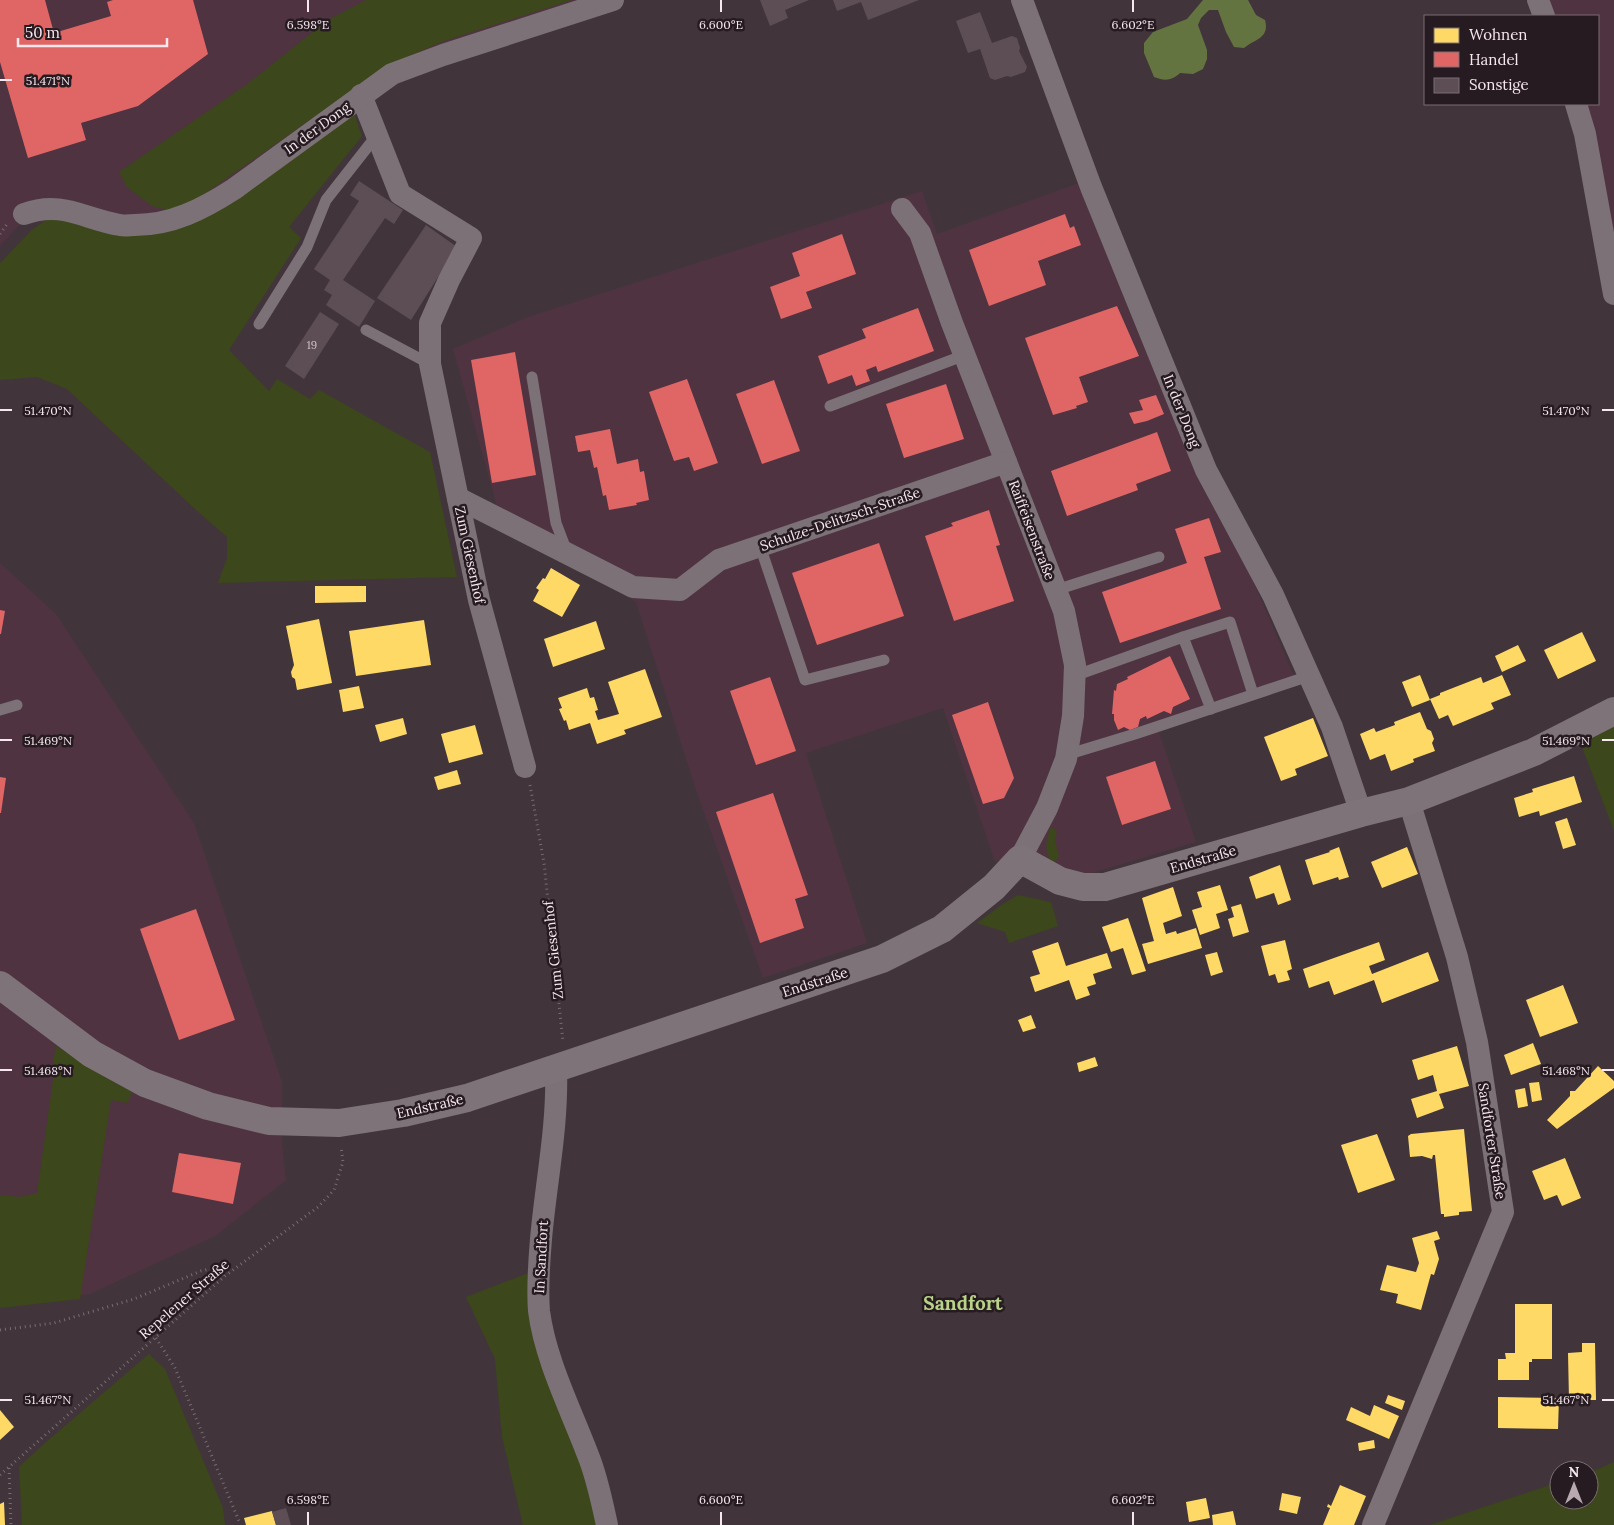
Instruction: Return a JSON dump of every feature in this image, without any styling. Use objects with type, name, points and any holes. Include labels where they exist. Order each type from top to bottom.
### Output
[{"type":"street","name":"In der Dong","points":[[24,214],[37,209],[51,208],[121,226],[162,223],[181,217],[214,202],[234,189],[392,74],[443,55],[613,0]]},
{"type":"street","name":"In der Dong","points":[[1022,0],[1091,187],[1206,470],[1273,595],[1332,727],[1361,813]]},
{"type":"street","points":[[1538,0],[1544,15]]},
{"type":"street","name":"Zum Giesenhof","points":[[361,95],[400,194],[471,238],[449,280],[430,323],[430,364],[479,600],[525,767]]},
{"type":"street","points":[[1576,105],[1585,134],[1614,294]]},
{"type":"street","name":"Raiffeisenstraße","points":[[902,209],[920,232],[965,355],[1064,611],[1075,665],[1073,716],[1066,755],[1047,808],[1020,859]]},
{"type":"street","name":"Schulze-Delitzsch-Straße","points":[[568,554],[633,586],[680,590],[719,560],[1006,462]]},
{"type":"street","points":[[458,498],[568,554]]},
{"type":"street","name":"Endstraße","points":[[0,985],[92,1054],[146,1083],[208,1106],[269,1121],[339,1123],[403,1113],[467,1098],[882,959],[942,929],[994,887],[1020,859],[1060,881],[1084,887],[1105,887],[1361,813],[1409,801],[1534,752],[1614,711]]},
{"type":"street","name":"Sandforter Straße","points":[[1373,1525],[1503,1212],[1477,1042],[1457,957],[1409,801]]},
{"type":"street","name":"In Sandfort","points":[[562,1067],[557,1093],[537,1279],[540,1313],[546,1346],[590,1458],[607,1525]]},
{"type":"lane","points":[[260,324],[307,247],[326,200],[377,135]]},
{"type":"lane","points":[[366,330],[430,364]]},
{"type":"lane","points":[[830,406],[965,355]]},
{"type":"lane","points":[[532,377],[556,522],[568,554]]},
{"type":"lane","points":[[760,546],[805,680],[884,660]]},
{"type":"lane","points":[[1056,590],[1159,557]]},
{"type":"lane","points":[[1074,676],[1230,622],[1253,694]]},
{"type":"lane","points":[[1183,637],[1211,709]]},
{"type":"lane","points":[[1066,755],[1309,676]]},
{"type":"lane","points":[[0,710],[17,705]]},
{"type":"path","name":"Zum Giesenhof","points":[[525,767],[532,792],[544,863],[563,1043],[562,1067]]},
{"type":"path","name":"Repelener Straße","points":[[0,1475],[226,1276],[318,1207],[334,1190],[343,1162],[339,1123]]},
{"type":"path","points":[[0,1330],[54,1323],[134,1300],[201,1271],[214,1268],[226,1276]]},
{"type":"path","points":[[156,1338],[175,1368],[239,1520]]},
{"type":"path","points":[[9,1467],[11,1525]]},
{"type":"shaded area","points":[[0,0],[601,0],[443,55],[234,189],[118,239],[25,219],[0,246]]},
{"type":"shaded area","points":[[366,0],[572,0],[444,41],[388,65],[193,202],[168,210],[152,206],[127,187],[119,172],[246,85],[328,20]]},
{"type":"shaded area","points":[[1203,0],[1248,0],[1256,15],[1265,20],[1265,31],[1260,37],[1244,48],[1234,47],[1218,10],[1209,10],[1201,18],[1198,25],[1207,50],[1207,59],[1203,69],[1193,74],[1180,73],[1168,80],[1154,77],[1144,53],[1144,43],[1153,32],[1187,19]]},
{"type":"shaded area","points":[[1538,0],[1614,0],[1614,294],[1575,105],[1599,105],[1599,15],[1544,15]]},
{"type":"shaded area","points":[[354,113],[362,136],[289,227],[301,238],[229,350],[269,391],[277,379],[310,399],[319,390],[430,452],[457,577],[218,583],[227,558],[227,537],[67,389],[37,377],[0,380],[0,263],[33,229],[52,216],[154,234]]},
{"type":"shaded area","points":[[1082,182],[1296,681],[1159,732],[1196,842],[1089,874],[1065,871],[1026,849],[995,862],[943,708],[806,753],[867,943],[763,978],[696,790],[636,602],[525,538],[505,535],[453,349],[528,317],[922,191],[937,234]]},
{"type":"shaded area","points":[[0,563],[56,614],[194,823],[282,1082],[282,1143],[286,1180],[215,1236],[90,1294],[0,1305]]},
{"type":"shaded area","points":[[1614,726],[1614,831],[1579,739]]},
{"type":"shaded area","points":[[1051,827],[1057,831],[1055,840],[1059,857],[1053,863],[1048,855],[1046,846]]},
{"type":"shaded area","points":[[1018,895],[1051,902],[1058,926],[1009,943],[1005,932],[977,923]]},
{"type":"shaded area","points":[[56,1046],[115,1083],[132,1091],[128,1103],[111,1100],[80,1299],[0,1308],[0,1195],[19,1197],[37,1193]]},
{"type":"shaded area","points":[[531,1272],[600,1525],[523,1525],[502,1437],[495,1359],[466,1297]]},
{"type":"shaded area","points":[[149,1354],[165,1369],[223,1508],[225,1525],[22,1525],[19,1467]]},
{"type":"shaded area","points":[[1614,1462],[1614,1525],[1430,1525],[1549,1485],[1549,1510],[1599,1510],[1599,1469]]},
{"type":"building: Wohnen","points":[[551,568],[580,585],[562,617],[533,601],[539,590],[536,588],[543,578],[545,579]]},
{"type":"building: Wohnen","points":[[315,586],[366,586],[366,602],[315,603]]},
{"type":"building: Wohnen","points":[[319,619],[332,683],[297,690],[295,679],[292,677],[291,672],[294,665],[286,626]]},
{"type":"building: Wohnen","points":[[424,620],[431,665],[356,676],[349,631]]},
{"type":"building: Wohnen","points":[[596,621],[605,649],[553,667],[544,639]]},
{"type":"building: Wohnen","points":[[1582,632],[1596,661],[1558,679],[1544,650]]},
{"type":"building: Wohnen","points":[[1518,645],[1526,661],[1502,672],[1495,656]]},
{"type":"building: Wohnen","points":[[645,669],[662,717],[624,730],[626,734],[597,744],[590,723],[569,730],[566,720],[564,721],[559,709],[562,708],[558,698],[587,688],[590,698],[594,697],[598,710],[595,711],[598,720],[619,714],[608,682]]},
{"type":"building: Wohnen","points":[[1420,675],[1430,700],[1412,707],[1402,682]]},
{"type":"building: Wohnen","points":[[1502,675],[1511,695],[1491,703],[1494,709],[1453,726],[1448,715],[1439,719],[1430,699],[1440,695],[1440,693],[1481,677],[1483,683]]},
{"type":"building: Wohnen","points":[[359,686],[364,708],[343,712],[339,690]]},
{"type":"building: Wohnen","points":[[1420,712],[1427,729],[1431,731],[1435,751],[1413,759],[1414,762],[1391,771],[1385,754],[1370,760],[1360,734],[1374,728],[1376,732],[1395,725],[1394,722]]},
{"type":"building: Wohnen","points":[[403,718],[407,734],[380,742],[375,725]]},
{"type":"building: Wohnen","points":[[1313,718],[1328,756],[1295,769],[1297,775],[1281,781],[1264,737]]},
{"type":"building: Wohnen","points":[[475,725],[483,754],[449,763],[441,734]]},
{"type":"building: Wohnen","points":[[457,770],[461,784],[438,790],[434,777]]},
{"type":"building: Wohnen","points":[[1574,776],[1582,802],[1540,816],[1539,811],[1519,817],[1514,798],[1533,792],[1532,789]]},
{"type":"building: Wohnen","points":[[1567,818],[1576,845],[1563,849],[1555,822]]},
{"type":"building: Wohnen","points":[[1339,847],[1349,877],[1339,880],[1338,877],[1313,885],[1305,860]]},
{"type":"building: Wohnen","points":[[1407,847],[1418,874],[1382,888],[1371,862]]},
{"type":"building: Wohnen","points":[[1280,865],[1291,900],[1278,905],[1274,893],[1256,899],[1249,877]]},
{"type":"building: Wohnen","points":[[1220,885],[1228,910],[1216,914],[1220,928],[1200,935],[1192,910],[1202,907],[1197,892]]},
{"type":"building: Wohnen","points":[[1173,887],[1182,916],[1163,923],[1166,934],[1176,931],[1177,934],[1196,928],[1202,948],[1148,964],[1142,944],[1154,941],[1142,898]]},
{"type":"building: Wohnen","points":[[1241,904],[1249,932],[1233,937],[1228,919],[1234,917],[1231,907]]},
{"type":"building: Wohnen","points":[[1128,918],[1146,971],[1132,975],[1123,948],[1111,952],[1102,927]]},
{"type":"building: Wohnen","points":[[1285,940],[1292,969],[1287,971],[1290,980],[1278,983],[1275,974],[1269,976],[1261,946]]},
{"type":"building: Wohnen","points":[[1058,942],[1066,966],[1107,953],[1112,968],[1093,974],[1096,984],[1087,987],[1090,995],[1076,1000],[1069,980],[1035,992],[1030,977],[1040,974],[1032,951]]},
{"type":"building: Wohnen","points":[[1379,942],[1385,960],[1369,966],[1372,974],[1428,952],[1439,981],[1382,1003],[1374,980],[1334,995],[1329,981],[1309,988],[1303,969]]},
{"type":"building: Wohnen","points":[[1217,952],[1223,972],[1211,976],[1205,955]]},
{"type":"building: Wohnen","points":[[1563,985],[1578,1023],[1540,1037],[1526,1000]]},
{"type":"building: Wohnen","points":[[1031,1015],[1036,1028],[1023,1032],[1018,1020]]},
{"type":"building: Wohnen","points":[[1533,1043],[1541,1064],[1511,1075],[1504,1055]]},
{"type":"building: Wohnen","points":[[1457,1046],[1469,1086],[1439,1094],[1444,1108],[1417,1118],[1411,1099],[1437,1091],[1433,1075],[1418,1080],[1412,1060]]},
{"type":"building: Wohnen","points":[[1095,1057],[1098,1066],[1079,1072],[1077,1063]]},
{"type":"building: Wohnen","points":[[1598,1066],[1614,1081],[1614,1088],[1557,1129],[1547,1120],[1570,1096],[1570,1091],[1575,1091]]},
{"type":"building: Wohnen","points":[[1539,1082],[1542,1100],[1532,1102],[1529,1083]]},
{"type":"building: Wohnen","points":[[1525,1088],[1528,1106],[1518,1108],[1515,1090]]},
{"type":"building: Wohnen","points":[[1464,1129],[1472,1211],[1459,1212],[1459,1215],[1444,1217],[1444,1214],[1441,1214],[1435,1155],[1433,1155],[1432,1159],[1422,1156],[1410,1157],[1408,1136],[1411,1134]]},
{"type":"building: Wohnen","points":[[1377,1134],[1395,1180],[1358,1193],[1341,1145]]},
{"type":"building: Wohnen","points":[[1565,1158],[1581,1198],[1562,1206],[1557,1195],[1544,1200],[1532,1171]]},
{"type":"building: Wohnen","points":[[1437,1231],[1440,1239],[1434,1241],[1439,1259],[1434,1275],[1431,1274],[1421,1310],[1396,1303],[1398,1294],[1380,1290],[1387,1265],[1416,1272],[1419,1263],[1412,1238]]},
{"type":"building: Wohnen","points":[[1515,1304],[1552,1304],[1552,1359],[1532,1359],[1532,1362],[1529,1362],[1529,1380],[1498,1380],[1498,1359],[1506,1359],[1505,1353],[1515,1353]]},
{"type":"building: Wohnen","points":[[1582,1343],[1595,1343],[1596,1400],[1569,1400],[1568,1353],[1582,1352]]},
{"type":"building: Wohnen","points":[[1388,1395],[1405,1401],[1402,1410],[1385,1403]]},
{"type":"building: Wohnen","points":[[1498,1397],[1559,1398],[1558,1429],[1498,1428]]},
{"type":"building: Wohnen","points":[[1374,1405],[1399,1416],[1389,1439],[1346,1420],[1351,1407],[1370,1416]]},
{"type":"building: Wohnen","points":[[0,1410],[14,1427],[0,1440]]},
{"type":"building: Wohnen","points":[[1374,1440],[1375,1448],[1359,1451],[1358,1443]]},
{"type":"building: Wohnen","points":[[1340,1485],[1366,1496],[1354,1525],[1323,1525],[1330,1508],[1327,1507],[1328,1504],[1331,1506]]},
{"type":"building: Wohnen","points":[[1282,1493],[1301,1497],[1297,1514],[1279,1510]]},
{"type":"building: Wohnen","points":[[1206,1498],[1210,1518],[1189,1522],[1186,1502]]},
{"type":"building: Wohnen","points":[[4,1502],[5,1525],[0,1525],[0,1504]]},
{"type":"building: Wohnen","points":[[272,1511],[276,1525],[246,1525],[244,1518]]},
{"type":"building: Wohnen","points":[[1233,1511],[1236,1525],[1213,1525],[1212,1515]]},
{"type":"building: Handel","points":[[0,0],[45,0],[54,33],[111,16],[107,2],[113,0],[193,0],[208,54],[138,106],[81,123],[86,140],[28,158],[0,62]]},
{"type":"building: Handel","points":[[1065,214],[1070,228],[1074,226],[1081,245],[1038,261],[1046,285],[989,306],[969,250]]},
{"type":"building: Handel","points":[[842,234],[856,274],[806,292],[812,308],[781,319],[770,287],[800,276],[792,253]]},
{"type":"building: Handel","points":[[1117,306],[1139,356],[1079,377],[1088,402],[1076,406],[1077,408],[1053,415],[1025,338]]},
{"type":"building: Handel","points":[[918,308],[934,351],[878,372],[876,366],[866,370],[870,381],[856,386],[852,375],[828,384],[818,356],[866,338],[862,329]]},
{"type":"building: Handel","points":[[515,352],[536,475],[492,483],[471,360]]},
{"type":"building: Handel","points":[[687,379],[718,463],[694,471],[689,457],[674,461],[649,392]]},
{"type":"building: Handel","points":[[774,380],[800,451],[762,464],[736,394]]},
{"type":"building: Handel","points":[[946,384],[964,439],[904,458],[886,404]]},
{"type":"building: Handel","points":[[1156,395],[1164,414],[1134,424],[1129,413],[1143,410],[1139,400]]},
{"type":"building: Handel","points":[[610,429],[617,464],[638,459],[640,472],[644,471],[649,500],[636,503],[637,505],[609,510],[606,495],[603,496],[597,467],[594,468],[590,450],[578,452],[575,436]]},
{"type":"building: Handel","points":[[1157,432],[1171,471],[1136,484],[1138,490],[1067,516],[1051,471]]},
{"type":"building: Handel","points":[[989,510],[1000,545],[996,546],[1014,601],[954,621],[925,536],[953,526],[951,523]]},
{"type":"building: Handel","points":[[1209,518],[1221,552],[1204,557],[1221,609],[1120,643],[1102,592],[1187,563],[1175,529]]},
{"type":"building: Handel","points":[[879,543],[904,616],[817,645],[792,573]]},
{"type":"building: Handel","points":[[0,610],[5,611],[1,634],[0,634]]},
{"type":"building: Handel","points":[[1170,656],[1190,699],[1173,707],[1171,714],[1164,711],[1147,719],[1146,716],[1140,719],[1138,727],[1130,730],[1124,727],[1118,730],[1114,714],[1112,714],[1114,690],[1116,691],[1117,684],[1128,679],[1127,677]]},
{"type":"building: Handel","points":[[770,677],[796,751],[756,765],[730,691]]},
{"type":"building: Handel","points":[[988,702],[1014,778],[1004,798],[983,804],[952,715]]},
{"type":"building: Handel","points":[[1155,761],[1171,809],[1122,825],[1106,777]]},
{"type":"building: Handel","points":[[0,777],[6,778],[1,813],[0,813]]},
{"type":"building: Handel","points":[[773,793],[808,895],[795,899],[804,928],[760,943],[716,812]]},
{"type":"building: Handel","points":[[196,909],[235,1020],[179,1040],[140,929]]},
{"type":"building: Handel","points":[[179,1153],[241,1163],[233,1204],[172,1192]]},
{"type":"building: Sonstige","points":[[760,0],[809,0],[785,10],[788,18],[770,26]]},
{"type":"building: Sonstige","points":[[833,0],[919,0],[868,20],[861,2],[837,11]]},
{"type":"building: Sonstige","points":[[980,12],[992,43],[1012,36],[1017,38],[1019,51],[1027,67],[1025,72],[995,80],[990,78],[980,49],[968,53],[956,21]]},
{"type":"building: Sonstige","points":[[359,181],[403,210],[394,224],[385,218],[343,280],[375,301],[359,327],[326,305],[332,295],[324,290],[330,280],[314,269],[359,201],[350,195]]},
{"type":"building: Sonstige","points":[[426,225],[457,247],[411,320],[377,298]]},
{"type":"building: Sonstige","points":[[320,312],[339,324],[304,379],[285,366]]},
{"type":"building: Sonstige","points":[[286,1508],[291,1525],[276,1525],[272,1512]]},
{"type":"district","name":"Sandfort","points":[[963,1303]]}]
